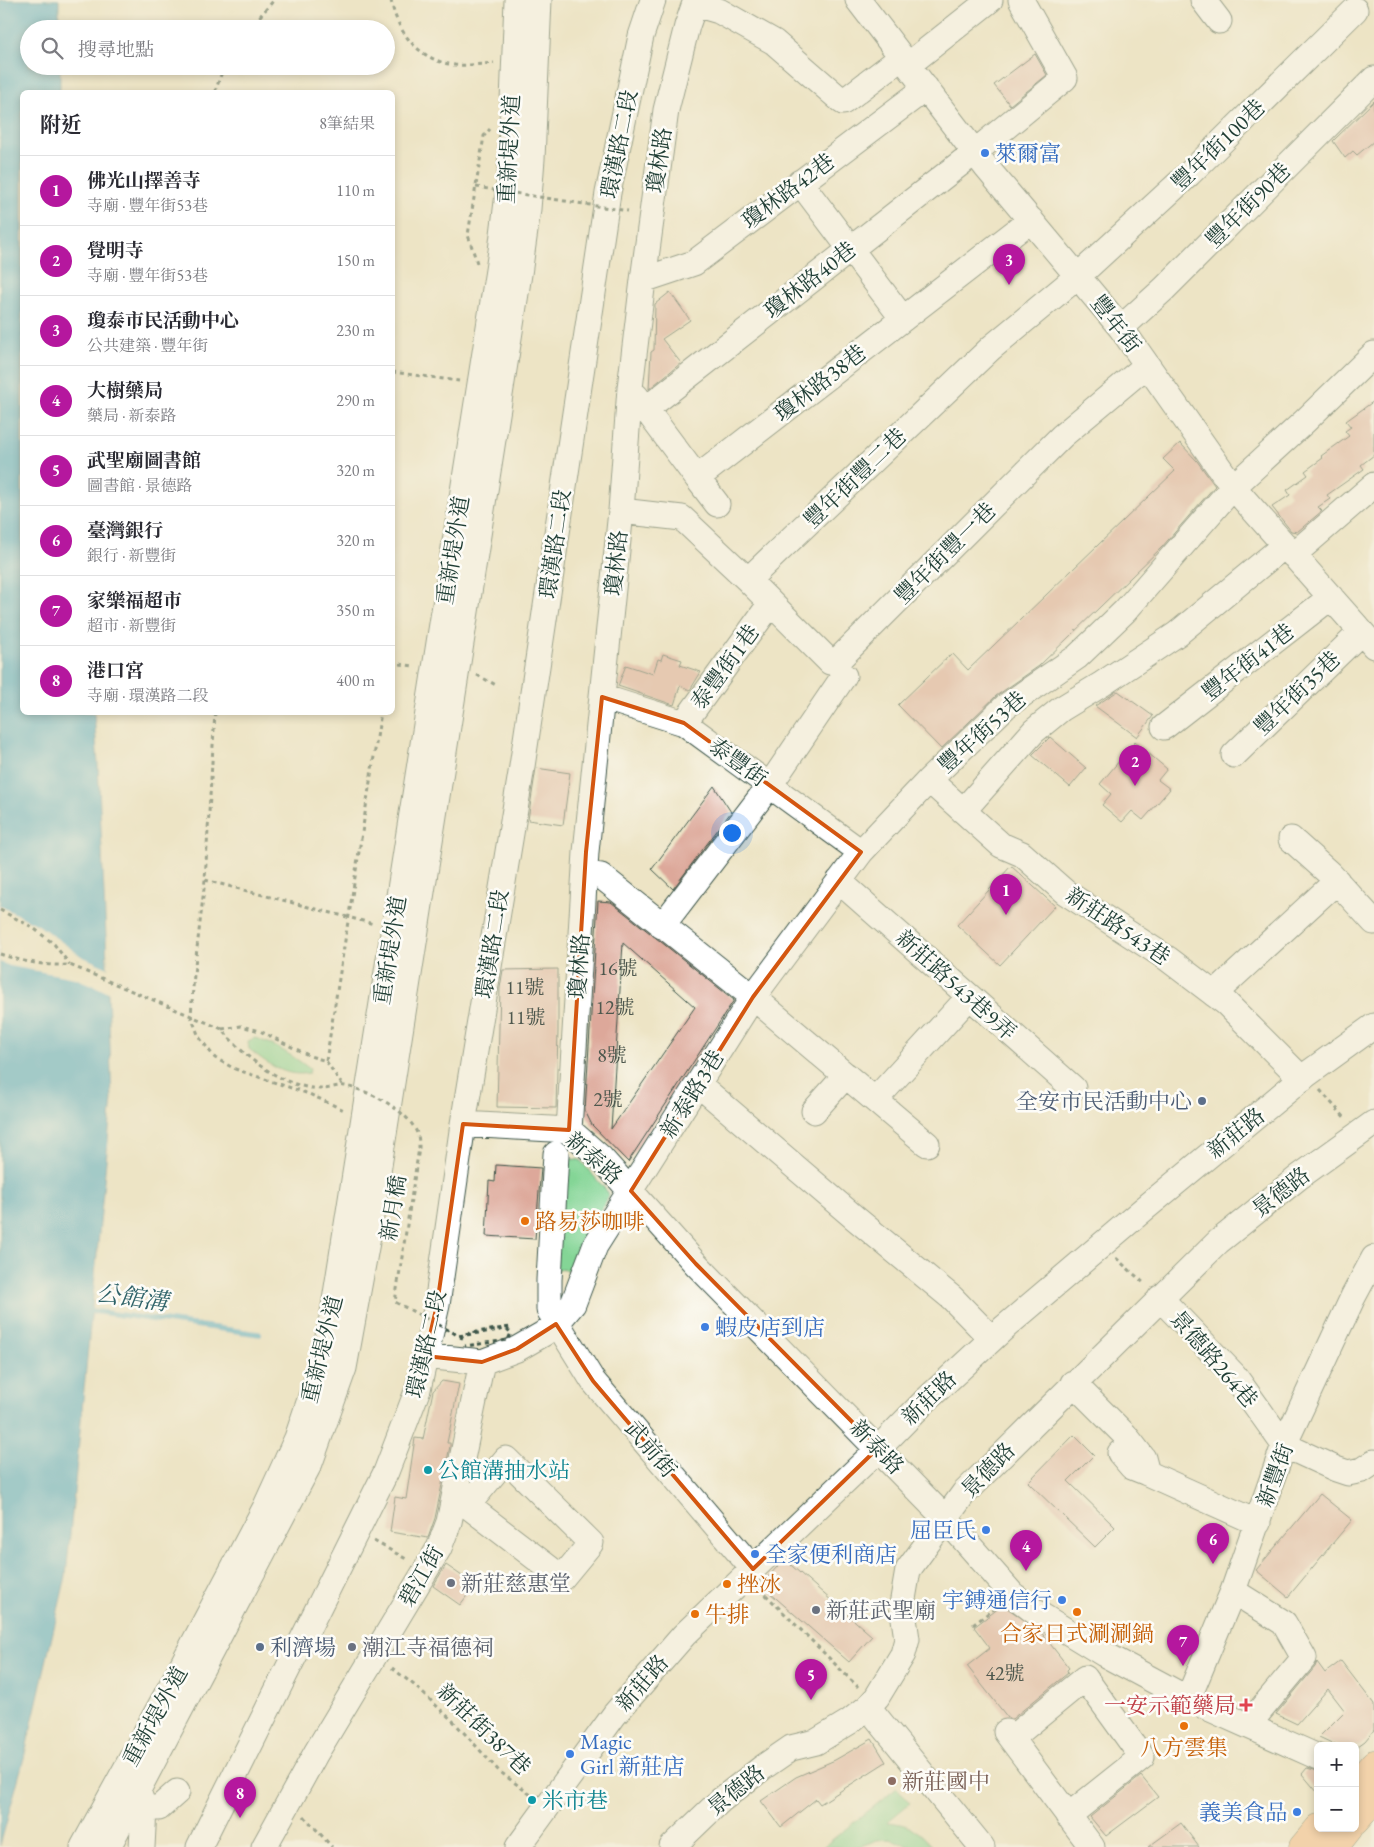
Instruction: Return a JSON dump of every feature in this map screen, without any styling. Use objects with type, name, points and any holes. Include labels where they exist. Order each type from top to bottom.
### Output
[{"type":"main road","points":[[1359,1806],[1366,1781]]},
{"type":"main road","points":[[1303,1847],[1316,1832]]},
{"type":"main road","points":[[1334,1847],[1346,1832]]},
{"type":"street","name":"重新堤外道","points":[[82,1847],[169,1690],[265,1508],[297,1438],[322,1364],[333,1313],[501,251],[510,177],[517,0]]},
{"type":"street","name":"重新堤外道","points":[[108,1847],[141,1800],[310,1463],[344,1368],[367,1242],[519,274],[528,210],[532,159],[539,0]]},
{"type":"street","name":"環漢路二段","points":[[199,1847],[386,1472],[418,1389],[437,1305],[463,1124],[521,774],[608,193],[641,36],[653,0]]},
{"type":"street","name":"豐年街","points":[[858,0],[974,152],[1121,328],[1233,487],[1368,639]]},
{"type":"street","points":[[696,2],[719,11],[774,42],[843,102],[905,61],[990,0]]},
{"type":"street","name":"瓊林路40巷","points":[[646,409],[1066,78],[1021,0]]},
{"type":"street","points":[[1203,0],[1219,21]]},
{"type":"street","name":"瓊林路","points":[[569,1130],[585,874],[621,511],[630,388],[666,110],[687,26],[696,2]]},
{"type":"street","name":"豐年街100巷","points":[[1078,276],[1189,174],[1355,10]]},
{"type":"street","name":"豐年街90巷","points":[[1121,328],[1171,283],[1374,79]]},
{"type":"street","name":"瓊林路42巷","points":[[643,280],[694,263],[926,88]]},
{"type":"street","points":[[800,182],[903,319]]},
{"type":"street","name":"瓊林路38巷","points":[[697,478],[1031,220]]},
{"type":"street","name":"豐年街豐二巷","points":[[748,580],[991,348],[1078,276]]},
{"type":"street","name":"豐年街53巷","points":[[753,997],[861,852],[929,780],[1006,706],[1077,657],[1125,611],[1233,487],[1374,354]]},
{"type":"street","name":"豐年街豐一巷","points":[[748,580],[830,662],[839,659],[1062,436],[1147,365]]},
{"type":"street","points":[[630,388],[716,504]]},
{"type":"street","name":"豐年街53巷","points":[[963,811],[1034,731],[1061,708],[1102,684],[1176,634],[1374,485]]},
{"type":"street","points":[[621,511],[682,518],[748,580]]},
{"type":"street","name":"豐年街41巷","points":[[1164,727],[1331,597]]},
{"type":"street","name":"泰豐街1巷","points":[[684,724],[766,610]]},
{"type":"street","name":"豐年街35巷","points":[[1234,755],[1368,639]]},
{"type":"street","points":[[662,926],[770,785],[844,676]]},
{"type":"street","name":"泰豐街","points":[[602,697],[684,724],[861,852]]},
{"type":"street","name":"新莊路543巷","points":[[929,780],[1001,845],[1022,854],[1065,892],[1168,959],[1226,1003],[1304,1077]]},
{"type":"street","points":[[1291,839],[1337,882],[1374,922]]},
{"type":"street","points":[[585,874],[601,876],[753,997],[927,1144]]},
{"type":"street","name":"新莊路543巷9弄","points":[[839,881],[1072,1088]]},
{"type":"street","points":[[1214,994],[1337,882]]},
{"type":"street","name":"新泰路3巷","points":[[482,1362],[518,1349],[543,1334],[556,1324],[573,1304],[595,1246],[753,997]]},
{"type":"street","points":[[875,1100],[969,997]]},
{"type":"street","name":"新莊路","points":[[518,1847],[615,1714],[684,1635],[925,1401],[992,1339],[1102,1245],[1304,1077],[1374,1026]]},
{"type":"street","points":[[814,1111],[846,1075]]},
{"type":"street","points":[[698,1084],[952,1298],[992,1339]]},
{"type":"street","name":"新泰路","points":[[463,1124],[569,1130],[601,1158],[696,1264],[874,1452],[945,1518],[1012,1594],[1104,1654],[1188,1698],[1314,1755]]},
{"type":"street","name":"景德路","points":[[672,1847],[721,1800],[762,1768],[791,1748],[816,1742],[849,1722],[877,1697],[903,1654],[907,1639],[902,1605],[908,1570],[964,1493],[1218,1242],[1299,1177],[1367,1129]]},
{"type":"street","points":[[556,1154],[549,1310],[556,1324]]},
{"type":"street","name":"新豐街","points":[[1188,1698],[1234,1591],[1284,1445],[1353,1297],[1374,1258]]},
{"type":"street","name":"景德路264巷","points":[[1160,1298],[1234,1375],[1284,1445]]},
{"type":"street","name":"武前街","points":[[556,1324],[593,1381],[750,1572]]},
{"type":"street","points":[[425,1356],[482,1362]]},
{"type":"street","name":"碧江街","points":[[264,1847],[374,1655],[439,1548],[461,1501],[482,1362]]},
{"type":"street","points":[[1074,1383],[1125,1435],[1143,1458],[1148,1473]]},
{"type":"street","points":[[1284,1445],[1348,1473],[1362,1470],[1374,1462]]},
{"type":"street","points":[[1120,1452],[1132,1467],[1258,1523]]},
{"type":"street","points":[[506,1459],[591,1543],[562,1578],[461,1501],[506,1459]]},
{"type":"street","points":[[1234,1591],[1284,1623],[1304,1658],[1248,1725]]},
{"type":"street","points":[[1068,1816],[1142,1757],[1085,1678],[1012,1733],[1068,1816],[1092,1847]]},
{"type":"street","points":[[870,1704],[982,1847]]},
{"type":"street","points":[[142,1847],[141,1800],[160,1808],[177,1792]]},
{"type":"path","points":[[257,20],[274,0]]},
{"type":"path","points":[[391,0],[396,20],[406,36],[415,48],[430,58],[456,65],[502,63]]},
{"type":"path","points":[[216,90],[221,75]]},
{"type":"path","points":[[478,267],[468,236],[484,136]]},
{"type":"path","points":[[476,187],[628,211]]},
{"type":"path","points":[[395,372],[462,382]]},
{"type":"path","points":[[395,663],[418,667]]},
{"type":"path","points":[[475,674],[496,685]]},
{"type":"path","points":[[215,715],[205,880],[194,974],[192,1016],[199,1037],[215,1058],[235,1069],[309,1094],[349,1112]]},
{"type":"path","points":[[344,1086],[326,1061],[381,715]]},
{"type":"path","points":[[205,880],[376,925]]},
{"type":"path","name":"新月橋","points":[[0,910],[32,927],[54,944],[70,965]]},
{"type":"path","name":"新月橋","points":[[0,954],[16,960],[51,966],[70,965],[222,1029],[233,1044],[251,1060],[293,1083],[322,1089],[344,1086],[374,1096],[399,1111],[410,1120],[417,1133],[420,1148],[395,1302],[458,1336],[466,1335],[507,1330],[511,1333],[508,1340],[465,1346],[461,1343],[460,1339],[461,1337],[463,1334],[516,1326]]},
{"type":"path","name":"新月橋","points":[[222,1029],[241,1026],[260,1030],[310,1056],[326,1061]]},
{"type":"path","points":[[1304,1077],[1367,1129]]},
{"type":"path","points":[[1102,1245],[1160,1298]]},
{"type":"path","points":[[356,1533],[426,1570]]},
{"type":"path","points":[[750,1572],[870,1704]]},
{"type":"path","points":[[973,1625],[1012,1594]]},
{"type":"path","name":"新莊街387巷","points":[[374,1655],[414,1685],[454,1722],[499,1770],[547,1807]]},
{"type":"path","points":[[290,1801],[332,1847]]},
{"type":"highlighted area","points":[[602,697],[684,723],[861,852],[753,997],[631,1191],[696,1264],[878,1448],[753,1569],[593,1381],[556,1324],[517,1349],[482,1362],[425,1356],[437,1305],[463,1124],[569,1130],[586,852]]},
{"type":"green space","points":[[255,1038],[291,1055],[310,1069],[309,1073],[292,1073],[270,1064],[249,1049],[248,1041]]},
{"type":"green space","points":[[565,1158],[580,1160],[609,1196],[583,1239],[569,1270],[554,1269]]},
{"type":"green space","points":[[897,1788],[910,1803],[887,1822],[908,1826],[923,1836],[933,1847],[909,1847],[890,1839],[877,1840],[858,1847],[823,1847]]},
{"type":"water","points":[[0,0],[59,0],[59,20],[20,20],[20,75],[60,75],[60,90],[20,90],[20,715],[94,715],[98,764],[112,1099],[66,1576],[24,1758],[0,1846]]},
{"type":"pier","points":[[0,906],[38,925],[81,956],[110,969],[111,993],[75,978],[10,966],[0,962]]},
{"type":"building","points":[[1035,54],[1047,75],[1010,105],[994,85]]},
{"type":"building","points":[[1374,101],[1374,141],[1357,155],[1353,151],[1345,158],[1333,141]]},
{"type":"building","points":[[670,292],[690,320],[662,339],[681,363],[649,389],[651,352],[654,350],[655,304]]},
{"type":"building","points":[[1374,401],[1374,455],[1361,465],[1364,469],[1327,495],[1330,499],[1318,507],[1322,511],[1297,532],[1291,531],[1272,507],[1290,495],[1287,490],[1308,475],[1305,471],[1323,458],[1321,456],[1349,436],[1345,431],[1351,427],[1346,421]]},
{"type":"building","points":[[1180,443],[1197,461],[1215,486],[1162,547],[1039,666],[996,696],[941,749],[898,705],[952,653],[968,670],[1175,471],[1163,459]]},
{"type":"building","points":[[663,654],[682,660],[680,665],[701,672],[690,690],[680,686],[674,705],[618,686],[626,665],[653,674],[658,659],[661,660]]},
{"type":"building","points":[[1118,691],[1153,716],[1137,737],[1095,706]]},
{"type":"building","points":[[1050,737],[1086,768],[1070,787],[1032,755]]},
{"type":"building","points":[[1135,742],[1167,769],[1158,780],[1170,789],[1143,820],[1132,811],[1122,822],[1102,805],[1111,794],[1100,784]]},
{"type":"building","points":[[536,768],[570,773],[563,825],[528,820]]},
{"type":"building","points":[[714,786],[731,812],[673,889],[652,869]]},
{"type":"building","points":[[1011,866],[1055,906],[1000,965],[957,925]]},
{"type":"building","points":[[598,901],[611,902],[734,1000],[628,1162],[592,1125],[585,1111]],"holes":[[[623,943],[695,1007],[611,1129]]]},
{"type":"building","points":[[558,969],[556,1108],[497,1107],[500,988],[503,970]]},
{"type":"building","points":[[496,1165],[541,1168],[535,1239],[486,1236],[489,1181],[495,1182]]},
{"type":"building","name":"公館溝抽水站","points":[[442,1381],[459,1384],[447,1443],[450,1443],[450,1446],[435,1518],[428,1538],[390,1532],[395,1497],[406,1499],[415,1438],[423,1439],[433,1391]]},
{"type":"building","points":[[1074,1435],[1094,1455],[1068,1481],[1115,1527],[1095,1547],[1028,1482]]},
{"type":"building","points":[[1320,1494],[1352,1520],[1288,1597],[1256,1570]]},
{"type":"building","name":"新莊武聖廟","points":[[784,1559],[872,1636],[849,1662],[761,1585]]},
{"type":"building","name":"新莊慈惠堂","points":[[446,1565],[475,1585],[460,1605],[433,1586]]},
{"type":"building","points":[[1003,1605],[1040,1631],[1069,1668],[1067,1670],[1068,1673],[1012,1719],[1008,1718],[967,1666],[990,1648],[974,1627]]},
{"type":"building","points":[[1341,1661],[1374,1704],[1374,1730],[1359,1745],[1359,1742],[1330,1742],[1319,1737],[1345,1711],[1328,1689],[1297,1724],[1276,1714],[1315,1667],[1317,1662],[1325,1673]]},
{"type":"building","points":[[872,1739],[886,1762],[820,1804],[816,1799],[781,1827],[761,1801],[796,1777],[835,1760]]},
{"type":"building","points":[[1307,1768],[1314,1770],[1314,1788],[1302,1774]]},
{"type":"building","points":[[1141,1776],[1158,1797],[1106,1836],[1090,1817]]},
{"type":"building","points":[[1181,1823],[1199,1847],[1148,1847]]},
{"type":"waterway","name":"公館溝","points":[[85,1310],[259,1334]]},
{"type":"place","name":"萊爾富","points":[[985,153]]},
{"type":"place","name":"瓊泰市民活動中心","points":[[1009,285]]},
{"type":"place","name":"覺明寺","points":[[1135,786]]},
{"type":"place","name":"佛光山擇善寺","points":[[1006,915]]},
{"type":"place","name":"全安市民活動中心","points":[[1202,1101]]},
{"type":"place","name":"路易莎咖啡","points":[[525,1221]]},
{"type":"place","name":"蝦皮店到店","points":[[705,1327]]},
{"type":"place","name":"公館溝抽水站","points":[[428,1470]]},
{"type":"place","name":"屈臣氏","points":[[986,1530]]},
{"type":"place","name":"全家便利商店","points":[[755,1554]]},
{"type":"place","name":"臺灣銀行","points":[[1213,1564]]},
{"type":"place","name":"大樹藥局","points":[[1026,1571]]},
{"type":"place","name":"新莊慈惠堂","points":[[451,1583]]},
{"type":"place","name":"挫冰","points":[[727,1584]]},
{"type":"place","name":"宇鎛通信行","points":[[1062,1600]]},
{"type":"place","name":"新莊武聖廟","points":[[816,1610]]},
{"type":"place","name":"合家日式涮涮鍋","points":[[1077,1612]]},
{"type":"place","name":"牛排","points":[[695,1614]]},
{"type":"place","name":"利濟場","points":[[260,1647]]},
{"type":"place","name":"潮江寺福德祠","points":[[352,1647]]},
{"type":"place","name":"家樂福超市","points":[[1183,1666]]},
{"type":"place","name":"武聖廟圖書館","points":[[811,1700]]},
{"type":"place","name":"一安示範藥局","points":[[1246,1705]]},
{"type":"place","name":"八方雲集","points":[[1184,1726]]},
{"type":"place","name":"Magic Girl 新莊店","points":[[570,1754]]},
{"type":"place","name":"新莊國中","points":[[892,1781]]},
{"type":"place","name":"米市巷","points":[[532,1800]]},
{"type":"place","name":"義美食品","points":[[1297,1812]]},
{"type":"place","name":"港口宮","points":[[240,1818]]}]
